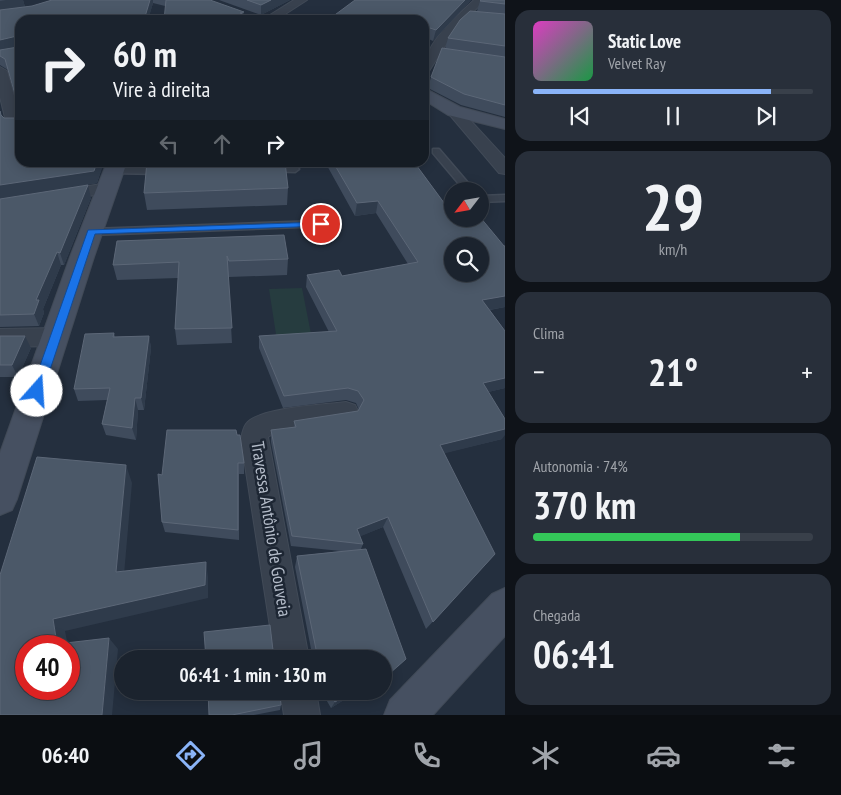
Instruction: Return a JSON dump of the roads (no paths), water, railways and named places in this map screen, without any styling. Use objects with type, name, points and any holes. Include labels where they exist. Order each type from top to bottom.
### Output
[{"type":"street","points":[[276,15],[302,0]]},
{"type":"street","points":[[429,60],[463,15],[480,0]]},
{"type":"street","points":[[463,15],[480,17]]},
{"type":"street","points":[[433,53],[451,55]]},
{"type":"street","points":[[0,72],[12,127]]},
{"type":"street","points":[[429,97],[454,111],[505,124]]},
{"type":"street","points":[[454,111],[505,169]]},
{"type":"street","points":[[0,205],[113,174]]},
{"type":"street","points":[[0,499],[91,232],[113,174]]},
{"type":"street","points":[[0,338],[56,337]]},
{"type":"street","name":"Travessa Antônio de Gouveia","points":[[290,650],[254,439],[256,431],[267,424],[346,413]]},
{"type":"street","points":[[405,715],[505,607]]},
{"type":"street","points":[[300,700],[302,715]]},
{"type":"lane","points":[[436,151],[462,182]]},
{"type":"lane","points":[[257,169],[295,169]]},
{"type":"lane","points":[[113,174],[171,170]]},
{"type":"lane","points":[[489,199],[505,198]]},
{"type":"lane","points":[[91,232],[321,224]]}]
